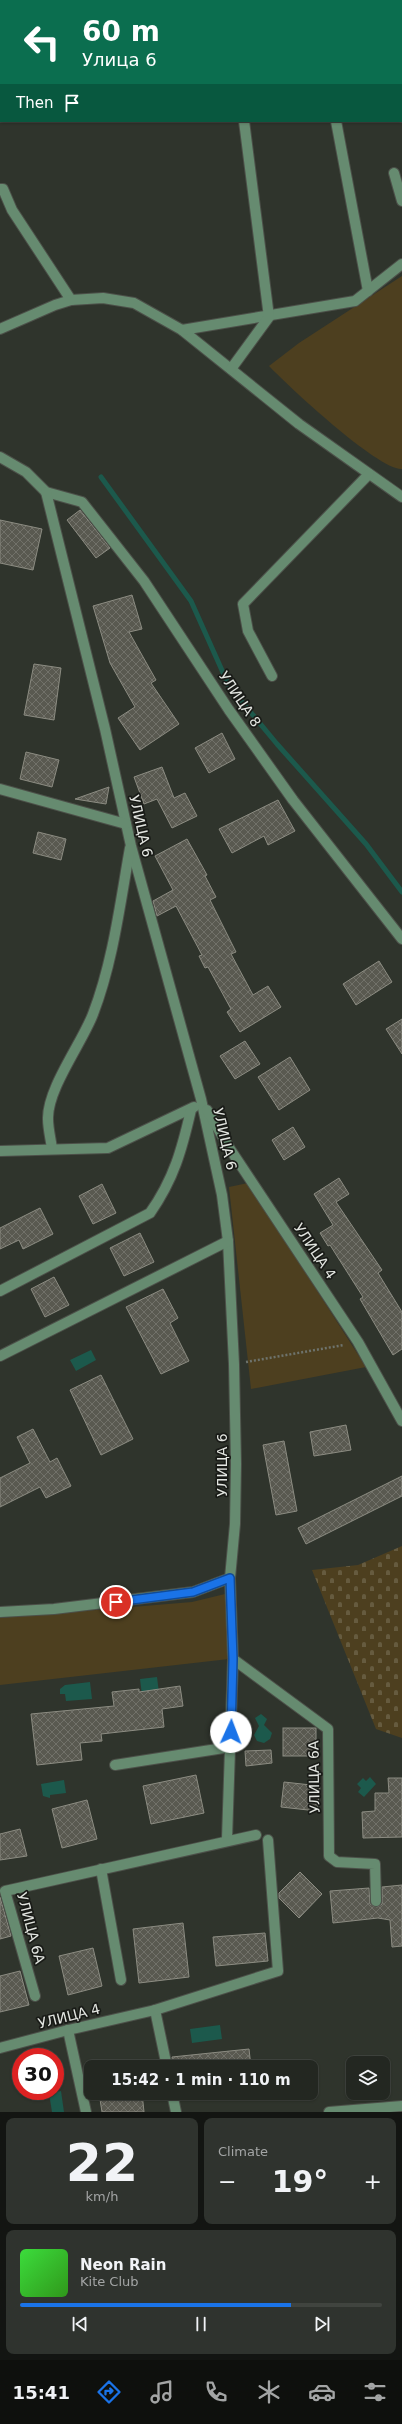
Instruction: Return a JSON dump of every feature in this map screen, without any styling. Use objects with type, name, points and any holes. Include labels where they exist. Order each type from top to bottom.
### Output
[{"type":"street","points":[[231,369],[270,317],[244,122]]},
{"type":"street","points":[[336,122],[368,291]]},
{"type":"street","points":[[394,173],[402,202]]},
{"type":"street","points":[[0,189],[4,189],[12,210],[71,300]]},
{"type":"street","points":[[182,330],[270,317],[355,301],[402,264]]},
{"type":"street","points":[[0,330],[55,304],[71,300],[102,298],[134,303],[182,330],[299,424],[402,497]]},
{"type":"street","points":[[0,457],[26,472],[46,492]]},
{"type":"street","points":[[272,676],[248,631],[243,604],[369,474]]},
{"type":"street","name":"УЛИЦА 6","points":[[46,492],[105,729],[131,846],[201,1099],[215,1158],[228,1241],[234,1364],[236,1464],[235,1524],[230,1578]]},
{"type":"street","name":"УЛИЦА 8","points":[[46,492],[82,502],[144,581],[229,710],[293,800],[402,939]]},
{"type":"street","points":[[0,789],[126,824]]},
{"type":"street","points":[[52,1149],[47,1118],[54,1093],[64,1069],[93,1014],[111,953],[131,846]]},
{"type":"street","points":[[0,1150],[108,1148],[191,1110],[201,1099]]},
{"type":"street","name":"УЛИЦА 4","points":[[201,1099],[230,1149],[358,1342],[402,1421]]},
{"type":"street","points":[[0,1291],[150,1213],[166,1191],[181,1154],[191,1110]]},
{"type":"street","points":[[0,1356],[228,1241]]},
{"type":"street","points":[[0,1612],[54,1609],[193,1592],[230,1578],[233,1659],[227,1839]]},
{"type":"street","name":"УЛИЦА 6A","points":[[233,1659],[328,1729],[329,1856],[337,1862],[375,1864],[376,1901]]},
{"type":"street","points":[[115,1764],[230,1747]]},
{"type":"street","name":"УЛИЦА 6A","points":[[36,1996],[5,1890],[227,1839],[256,1835]]},
{"type":"street","name":"УЛИЦА 4","points":[[0,2048],[68,2030],[155,2010],[278,1971],[268,1840]]},
{"type":"street","points":[[101,1869],[121,1980]]},
{"type":"street","points":[[155,2010],[166,2060]]},
{"type":"street","points":[[68,2030],[86,2112]]},
{"type":"street","points":[[173,2100],[176,2112]]},
{"type":"street","points":[[329,2112],[402,2106]]},
{"type":"path","points":[[234,1364],[358,1342]]},
{"type":"green space","points":[[402,276],[402,469],[390,466],[374,457],[355,443],[313,408],[269,366],[299,343]]},
{"type":"green space","points":[[248,1183],[366,1367],[251,1389],[229,1187]]},
{"type":"green space","points":[[402,1546],[402,1738],[376,1729],[312,1570],[358,1565]]},
{"type":"green space","points":[[225,1594],[229,1659],[0,1685],[0,1618],[192,1602]]},
{"type":"water","points":[[91,1350],[96,1360],[76,1371],[70,1360]]},
{"type":"water","points":[[157,1677],[160,1701],[143,1703],[140,1679]]},
{"type":"water","points":[[90,1682],[92,1699],[66,1701],[65,1694],[60,1694],[60,1689],[65,1685]]},
{"type":"water","points":[[261,1714],[267,1719],[264,1725],[272,1733],[270,1739],[264,1743],[257,1741],[254,1735],[259,1726],[255,1718]]},
{"type":"water","points":[[370,1777],[376,1784],[364,1797],[358,1792],[361,1788],[357,1784],[363,1778],[366,1781]]},
{"type":"water","points":[[64,1780],[66,1793],[50,1795],[50,1798],[43,1796],[41,1784]]},
{"type":"water","points":[[220,2025],[222,2039],[192,2043],[190,2029]]},
{"type":"water","points":[[50,2100],[62,2100],[64,2112],[52,2112]]},
{"type":"building","points":[[80,510],[110,548],[96,558],[67,520]]},
{"type":"building","points":[[0,520],[42,529],[33,570],[0,563]]},
{"type":"building","points":[[132,595],[142,629],[129,632],[156,680],[151,683],[179,724],[140,750],[118,718],[135,707],[110,663],[93,606]]},
{"type":"building","points":[[34,664],[61,668],[54,720],[24,715]]},
{"type":"building","points":[[222,733],[235,759],[209,773],[195,748]]},
{"type":"building","points":[[26,752],[59,760],[52,787],[20,779]]},
{"type":"building","points":[[162,767],[174,798],[185,793],[197,816],[172,828],[157,799],[144,804],[134,777]]},
{"type":"building","points":[[109,787],[106,804],[75,799]]},
{"type":"building","points":[[278,800],[295,831],[268,845],[264,836],[232,853],[219,829]]},
{"type":"building","points":[[38,832],[66,839],[61,860],[33,853]]},
{"type":"building","points":[[187,839],[207,875],[205,876],[216,897],[210,900],[236,952],[231,954],[253,995],[268,986],[281,1007],[240,1032],[227,1012],[231,1009],[208,967],[205,968],[199,956],[202,955],[176,906],[157,916],[153,901],[173,890],[155,856]]},
{"type":"building","points":[[379,961],[392,982],[356,1005],[343,984]]},
{"type":"building","points":[[402,1019],[402,1054],[386,1029]]},
{"type":"building","points":[[245,1041],[260,1064],[235,1079],[220,1056]]},
{"type":"building","points":[[290,1057],[310,1090],[279,1110],[258,1077]]},
{"type":"building","points":[[293,1127],[305,1147],[284,1160],[272,1140]]},
{"type":"building","points":[[339,1178],[349,1194],[336,1202],[382,1270],[378,1273],[402,1312],[402,1349],[393,1355],[360,1299],[363,1297],[330,1245],[328,1246],[320,1233],[333,1225],[314,1194]]},
{"type":"building","points":[[102,1184],[116,1213],[93,1224],[79,1196]]},
{"type":"building","points":[[40,1208],[53,1234],[23,1249],[19,1240],[0,1249],[0,1228]]},
{"type":"building","points":[[140,1233],[154,1262],[124,1276],[110,1248]]},
{"type":"building","points":[[54,1277],[69,1305],[45,1317],[31,1289]]},
{"type":"building","points":[[163,1289],[178,1318],[170,1323],[189,1361],[161,1374],[126,1307]]},
{"type":"building","points":[[101,1375],[133,1439],[101,1455],[70,1390]]},
{"type":"building","points":[[346,1425],[351,1450],[314,1456],[310,1432]]},
{"type":"building","points":[[33,1429],[50,1462],[57,1458],[71,1486],[46,1498],[40,1487],[0,1507],[0,1478],[30,1463],[17,1437]]},
{"type":"building","points":[[284,1441],[297,1511],[276,1515],[263,1445]]},
{"type":"building","points":[[402,1476],[402,1496],[306,1544],[298,1528]]},
{"type":"building","points":[[180,1686],[183,1706],[162,1709],[164,1727],[101,1734],[102,1741],[80,1743],[82,1760],[37,1765],[31,1714],[114,1706],[112,1692],[139,1689],[139,1692]]},
{"type":"building","points":[[283,1728],[316,1728],[316,1756],[283,1756]]},
{"type":"building","points":[[271,1750],[272,1763],[246,1766],[245,1751]]},
{"type":"building","points":[[196,1775],[204,1813],[151,1824],[143,1786]]},
{"type":"building","points":[[388,1778],[402,1778],[402,1837],[363,1838],[362,1812],[375,1811],[375,1793],[389,1793]]},
{"type":"building","points":[[284,1782],[320,1786],[317,1811],[281,1807]]},
{"type":"building","points":[[87,1800],[97,1839],[62,1848],[52,1809]]},
{"type":"building","points":[[20,1829],[27,1856],[0,1860],[0,1834]]},
{"type":"building","points":[[300,1872],[322,1894],[299,1918],[279,1898],[279,1893]]},
{"type":"building","points":[[402,1885],[402,1946],[392,1947],[390,1920],[378,1918],[333,1923],[330,1891],[369,1888],[370,1904],[377,1907],[382,1904],[382,1887]]},
{"type":"building","points":[[0,1897],[11,1936],[0,1939]]},
{"type":"building","points":[[183,1923],[189,1977],[139,1983],[133,1929]]},
{"type":"building","points":[[265,1933],[268,1961],[216,1966],[213,1937]]},
{"type":"building","points":[[93,1948],[102,1986],[68,1995],[59,1956]]},
{"type":"building","points":[[20,1971],[29,2005],[0,2012],[0,1976]]},
{"type":"building","points":[[249,2049],[250,2060],[172,2060],[172,2057]]},
{"type":"building","points":[[100,2100],[143,2100],[144,2112],[102,2112]]},
{"type":"waterway","points":[[101,477],[191,601],[229,686],[277,744],[366,844],[402,892]]},
{"type":"route","points":[[116,1602],[193,1592],[230,1578],[233,1659],[231,1732]]}]
